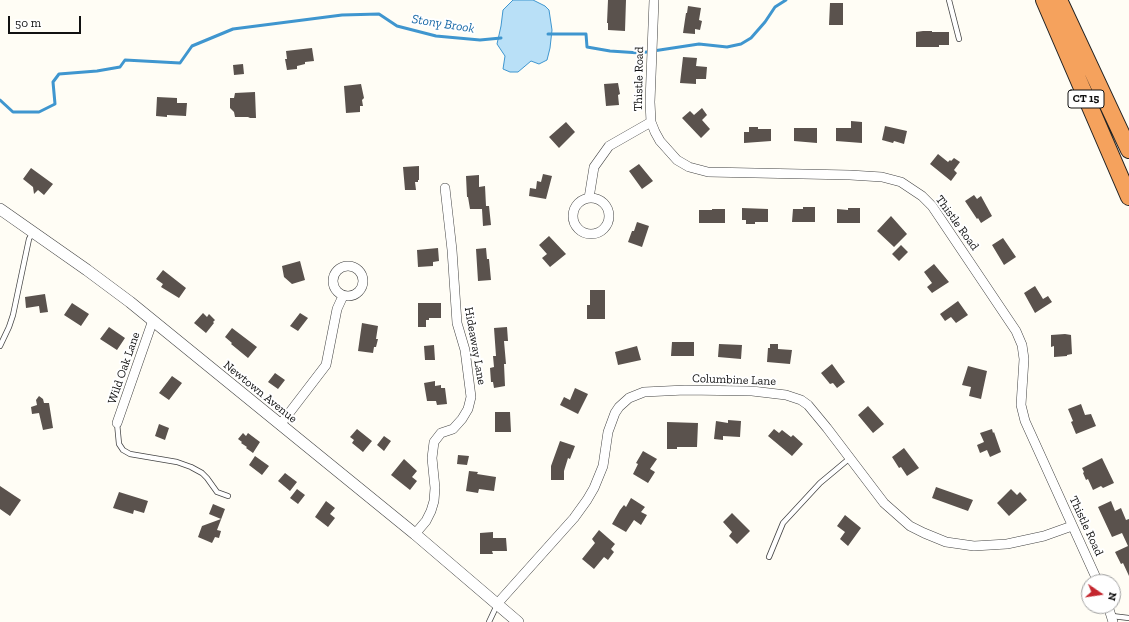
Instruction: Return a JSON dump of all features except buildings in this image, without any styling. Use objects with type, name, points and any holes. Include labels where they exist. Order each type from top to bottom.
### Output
[{"type":"highway","name":"CT 15","points":[[1044,0],[1129,197]]},
{"type":"highway","name":"CT 15","points":[[1059,0],[1129,150]]},
{"type":"street","name":"Thistle Road","points":[[654,0],[651,57],[651,122],[655,132],[670,154],[684,164],[699,170],[721,173],[850,175],[882,177],[901,182],[922,196],[932,206],[1016,331],[1022,345],[1024,359],[1021,405],[1025,422],[1094,574]]},
{"type":"street","points":[[589,198],[594,167],[609,146],[651,122]]},
{"type":"street","name":"Hideaway Lane","points":[[415,534],[426,521],[434,501],[435,488],[432,458],[434,442],[441,434],[453,429],[462,419],[468,409],[471,397],[465,350],[457,323],[452,250],[445,188]]},
{"type":"street","points":[[589,198],[599,199],[606,206],[609,216],[606,226],[598,233],[588,234],[578,230],[573,221],[573,210],[579,202],[589,198]]},
{"type":"street","name":"Newtown Avenue","points":[[0,209],[107,284],[153,320],[415,534],[518,622]]},
{"type":"street","points":[[280,425],[326,365],[337,309],[343,296]]},
{"type":"street","name":"Wild Oak Lane","points":[[116,423],[153,320]]},
{"type":"street","name":"Columbine Lane","points":[[497,604],[574,518],[587,500],[594,488],[603,466],[611,422],[619,407],[624,402],[636,394],[644,392],[731,391],[760,392],[792,396],[808,405],[817,415],[884,503],[910,526],[946,542],[968,546],[1007,544],[1044,536],[1072,526]]},
{"type":"lane","points":[[949,0],[960,39]]},
{"type":"lane","points":[[0,346],[13,315],[29,238],[33,232]]},
{"type":"lane","points":[[116,423],[119,444],[123,450],[130,454],[177,462],[191,467],[202,473],[217,492],[228,496]]},
{"type":"lane","points":[[769,557],[783,523],[820,483],[850,458]]},
{"type":"lane","points":[[489,622],[497,604]]},
{"type":"lane","points":[[1113,619],[1129,618]]},
{"type":"water","points":[[513,0],[533,0],[545,6],[549,10],[552,30],[547,60],[539,64],[531,61],[518,72],[510,72],[503,69],[505,56],[497,44],[503,10]]},
{"type":"waterway","name":"Stony Brook","points":[[548,34],[586,34],[587,47],[610,51],[640,53],[699,44],[727,47],[741,44],[751,38],[765,22],[775,7],[786,0]]},
{"type":"waterway","name":"Stony Brook","points":[[0,100],[13,112],[39,112],[55,104],[53,82],[59,74],[97,71],[120,67],[125,60],[180,63],[192,46],[233,29],[342,15],[379,14],[397,26],[436,36],[480,40],[501,38]]}]
